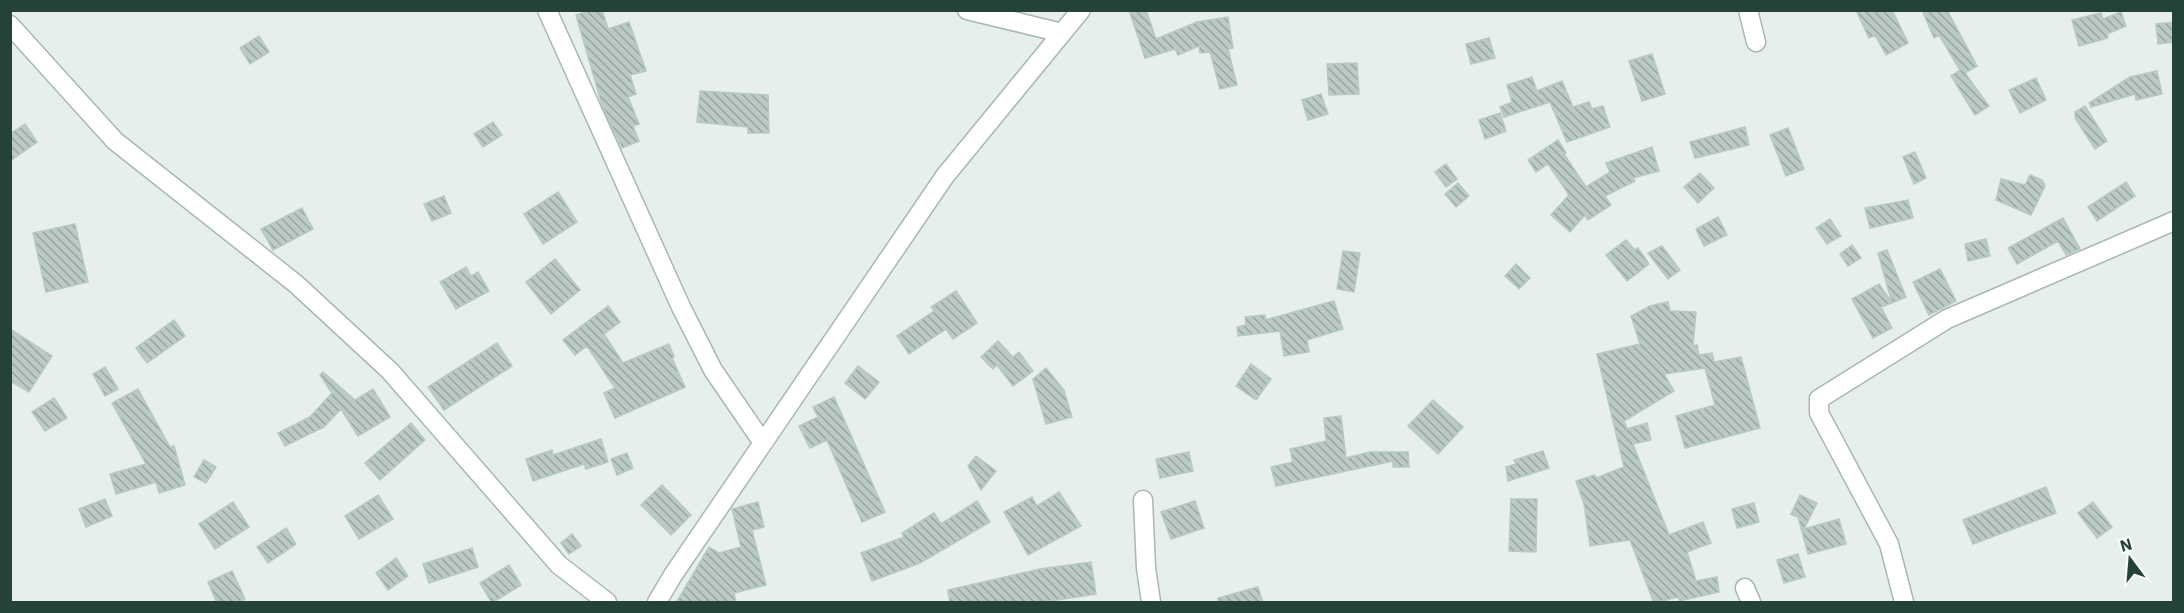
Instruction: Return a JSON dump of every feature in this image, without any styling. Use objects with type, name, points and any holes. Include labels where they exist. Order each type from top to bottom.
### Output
[{"type":"street","points":[[547,10],[681,307],[713,370],[762,443]]},
{"type":"street","points":[[967,10],[1062,33]]},
{"type":"street","points":[[657,603],[673,575],[762,443],[945,176],[1080,10]]},
{"type":"street","points":[[1748,10],[1756,42]]},
{"type":"street","points":[[10,25],[115,141],[296,284],[390,371],[559,565],[608,603]]},
{"type":"street","points":[[1904,603],[1889,544],[1819,413],[1819,399],[1956,314],[2174,221]]},
{"type":"street","points":[[1143,500],[1146,568],[1151,603]]},
{"type":"building","points":[[591,10],[602,10],[608,29],[629,22],[646,71],[630,75],[636,94],[628,97],[639,124],[633,126],[639,141],[622,148],[602,105],[576,15]]},
{"type":"building","points":[[1129,10],[1146,10],[1156,39],[1197,22],[1228,17],[1233,48],[1228,49],[1237,85],[1220,89],[1210,52],[1200,53],[1199,46],[1178,55],[1175,49],[1145,58]]},
{"type":"building","points":[[1856,10],[1892,10],[1908,43],[1886,55],[1875,35],[1869,38]]},
{"type":"building","points":[[1922,10],[1947,10],[1977,66],[1965,73],[1989,106],[1975,115],[1951,76],[1960,70],[1939,35],[1934,38]]},
{"type":"building","points":[[2121,12],[2126,26],[2107,34],[2108,38],[2079,46],[2072,20],[2101,13],[2103,19]]},
{"type":"building","points":[[2174,22],[2174,42],[2158,44],[2156,24]]},
{"type":"building","points":[[259,36],[269,52],[250,64],[240,48]]},
{"type":"building","points":[[1489,38],[1495,58],[1471,64],[1466,44]]},
{"type":"building","points":[[1652,54],[1665,94],[1642,101],[1629,61]]},
{"type":"building","points":[[1357,63],[1359,94],[1329,95],[1327,64]]},
{"type":"building","points":[[2157,71],[2162,94],[2136,100],[2135,94],[2091,107],[2089,103],[2130,77]]},
{"type":"building","points":[[1532,77],[1537,91],[1562,81],[1573,107],[1589,102],[1592,109],[1603,106],[1610,127],[1567,142],[1550,102],[1504,117],[1500,107],[1512,102],[1507,85]]},
{"type":"building","points":[[2036,78],[2046,100],[2020,113],[2009,90]]},
{"type":"building","points":[[700,91],[768,95],[769,133],[748,133],[748,127],[697,122]]},
{"type":"building","points":[[1321,94],[1328,114],[1308,120],[1302,100]]},
{"type":"building","points":[[2085,106],[2107,141],[2095,149],[2075,118],[2075,112]]},
{"type":"building","points":[[1500,113],[1506,131],[1485,139],[1479,120]]},
{"type":"building","points":[[493,122],[502,135],[483,147],[474,134]]},
{"type":"building","points":[[25,124],[37,142],[10,161],[10,134]]},
{"type":"building","points":[[1745,127],[1749,145],[1695,158],[1690,142]]},
{"type":"building","points":[[1788,128],[1804,169],[1786,176],[1770,135]]},
{"type":"building","points":[[1558,140],[1566,153],[1564,154],[1586,187],[1610,172],[1606,163],[1652,147],[1659,171],[1633,178],[1635,181],[1605,196],[1611,205],[1588,220],[1585,215],[1570,232],[1551,215],[1569,195],[1548,164],[1536,172],[1528,160]]},
{"type":"building","points":[[1915,152],[1926,178],[1914,184],[1903,157]]},
{"type":"building","points":[[1446,164],[1457,179],[1446,187],[1435,172]]},
{"type":"building","points":[[1700,173],[1714,188],[1698,203],[1684,187]]},
{"type":"building","points":[[2030,175],[2042,180],[2045,186],[2031,215],[1996,200],[2001,179],[2025,185]]},
{"type":"building","points":[[2126,182],[2135,196],[2097,221],[2088,207]]},
{"type":"building","points":[[1458,183],[1469,196],[1456,207],[1445,194]]},
{"type":"building","points":[[558,192],[577,222],[543,244],[524,214]]},
{"type":"building","points":[[444,196],[451,213],[432,221],[424,204]]},
{"type":"building","points":[[1908,200],[1913,218],[1870,228],[1865,208]]},
{"type":"building","points":[[302,208],[313,229],[273,250],[261,229]]},
{"type":"building","points":[[1718,217],[1727,235],[1704,246],[1696,229]]},
{"type":"building","points":[[2063,218],[2080,249],[2066,255],[2058,241],[2017,264],[2008,248]]},
{"type":"building","points":[[1830,219],[1841,236],[1827,244],[1816,228]]},
{"type":"building","points":[[75,224],[88,282],[46,292],[33,233]]},
{"type":"building","points":[[1986,239],[1990,256],[1968,261],[1965,244]]},
{"type":"building","points":[[1626,240],[1635,250],[1638,248],[1649,264],[1627,281],[1606,255]]},
{"type":"building","points":[[1852,245],[1861,258],[1848,266],[1840,254]]},
{"type":"building","points":[[1662,246],[1680,270],[1668,279],[1648,253]]},
{"type":"building","points":[[1887,250],[1906,297],[1892,303],[1878,253]]},
{"type":"building","points":[[1343,251],[1360,253],[1354,292],[1337,289]]},
{"type":"building","points":[[555,259],[580,290],[551,314],[526,282]]},
{"type":"building","points":[[1516,264],[1530,278],[1519,289],[1505,276]]},
{"type":"building","points":[[466,267],[471,276],[478,272],[489,291],[456,309],[440,282]]},
{"type":"building","points":[[1940,269],[1956,301],[1929,315],[1913,282]]},
{"type":"building","points":[[1879,284],[1892,303],[1881,307],[1892,328],[1873,338],[1852,299]]},
{"type":"building","points":[[956,291],[977,323],[953,339],[946,329],[909,354],[897,336],[934,311],[931,307]]},
{"type":"building","points":[[1334,301],[1343,329],[1307,340],[1309,352],[1284,356],[1280,331],[1238,336],[1237,327],[1246,325],[1245,317],[1265,315],[1265,320]]},
{"type":"building","points":[[1668,302],[1670,311],[1696,312],[1693,346],[1697,345],[1699,355],[1712,353],[1714,362],[1741,357],[1760,428],[1685,448],[1676,416],[1715,405],[1705,368],[1664,374],[1674,391],[1624,421],[1627,429],[1647,423],[1651,440],[1633,444],[1669,535],[1703,522],[1711,543],[1687,552],[1696,581],[1717,577],[1719,592],[1680,601],[1678,597],[1654,603],[1630,540],[1590,546],[1584,504],[1576,481],[1595,475],[1596,478],[1624,467],[1597,354],[1640,344],[1631,316],[1650,306]]},
{"type":"building","points":[[608,306],[620,322],[604,334],[623,363],[669,344],[674,357],[672,358],[685,387],[615,418],[604,393],[615,388],[587,346],[575,355],[563,340]]},
{"type":"building","points":[[174,320],[185,336],[147,363],[136,348]]},
{"type":"building","points":[[10,329],[52,356],[29,392],[10,381]]},
{"type":"building","points":[[998,341],[1013,357],[1019,352],[1033,371],[1013,386],[997,365],[993,369],[981,357]]},
{"type":"building","points":[[497,343],[512,366],[444,410],[428,387]]},
{"type":"building","points":[[1251,364],[1271,379],[1256,400],[1236,386]]},
{"type":"building","points":[[858,366],[879,382],[865,399],[845,383]]},
{"type":"building","points":[[105,367],[118,389],[105,396],[93,374]]},
{"type":"building","points":[[1046,368],[1064,390],[1072,417],[1046,424],[1033,379]]},
{"type":"building","points":[[323,372],[355,400],[373,389],[390,417],[358,436],[341,409],[324,427],[285,446],[278,433],[310,417],[332,393],[320,375]]},
{"type":"building","points":[[138,389],[170,447],[174,446],[185,485],[159,493],[156,482],[116,494],[110,474],[146,464],[112,403]]},
{"type":"building","points":[[834,397],[885,512],[862,522],[827,440],[810,448],[799,426],[818,417],[813,407]]},
{"type":"building","points":[[54,398],[67,418],[45,431],[32,412]]},
{"type":"building","points":[[1433,400],[1463,427],[1438,454],[1408,426]]},
{"type":"building","points":[[1341,416],[1346,458],[1370,452],[1408,452],[1409,467],[1393,467],[1393,461],[1276,486],[1271,467],[1293,462],[1290,449],[1326,441],[1324,418]]},
{"type":"building","points":[[411,423],[425,440],[380,480],[365,463]]},
{"type":"building","points":[[601,439],[608,462],[586,469],[584,464],[533,481],[526,459],[552,450],[553,455]]},
{"type":"building","points":[[1543,451],[1549,468],[1508,481],[1506,467],[1516,464],[1514,460]]},
{"type":"building","points":[[1189,452],[1193,471],[1160,478],[1156,459]]},
{"type":"building","points":[[627,453],[633,468],[617,475],[611,459]]},
{"type":"building","points":[[976,456],[996,471],[981,490],[968,466]]},
{"type":"building","points":[[204,460],[216,467],[206,483],[194,477]]},
{"type":"building","points":[[662,485],[691,515],[671,535],[641,505]]},
{"type":"building","points":[[2046,487],[2056,513],[1973,544],[1963,520]]},
{"type":"building","points":[[1059,492],[1081,526],[1028,555],[1004,512],[1032,497],[1037,506]]},
{"type":"building","points":[[378,495],[393,519],[359,539],[345,516]]},
{"type":"building","points":[[1800,495],[1817,503],[1804,529],[1839,519],[1846,544],[1808,554],[1798,517],[1791,514]]},
{"type":"building","points":[[105,499],[112,516],[86,527],[79,509]]},
{"type":"building","points":[[1511,499],[1537,499],[1536,552],[1509,551]]},
{"type":"building","points":[[977,501],[990,522],[920,563],[872,581],[861,553],[904,537],[902,533],[934,513],[941,524]]},
{"type":"building","points":[[1195,501],[1204,528],[1171,539],[1161,512]]},
{"type":"building","points":[[233,502],[249,527],[215,549],[199,524]]},
{"type":"building","points":[[758,502],[764,527],[752,530],[766,585],[734,593],[736,603],[676,603],[709,547],[719,553],[741,547],[732,509]]},
{"type":"building","points":[[2093,502],[2112,527],[2097,538],[2078,513]]},
{"type":"building","points":[[1754,503],[1759,522],[1737,528],[1732,509]]},
{"type":"building","points":[[286,528],[296,544],[268,563],[257,547]]},
{"type":"building","points":[[572,534],[581,546],[569,554],[561,543]]},
{"type":"building","points":[[472,548],[478,567],[429,583],[423,564]]},
{"type":"building","points":[[1798,554],[1805,577],[1784,583],[1777,560]]},
{"type":"building","points":[[396,558],[408,576],[388,590],[376,573]]},
{"type":"building","points":[[1091,562],[1096,594],[1037,603],[950,603],[948,590],[1040,569]]},
{"type":"building","points":[[509,565],[521,585],[492,603],[480,583]]},
{"type":"building","points":[[232,571],[245,599],[237,603],[217,603],[208,582]]},
{"type":"building","points":[[1258,587],[1263,603],[1218,603],[1218,598]]}]
